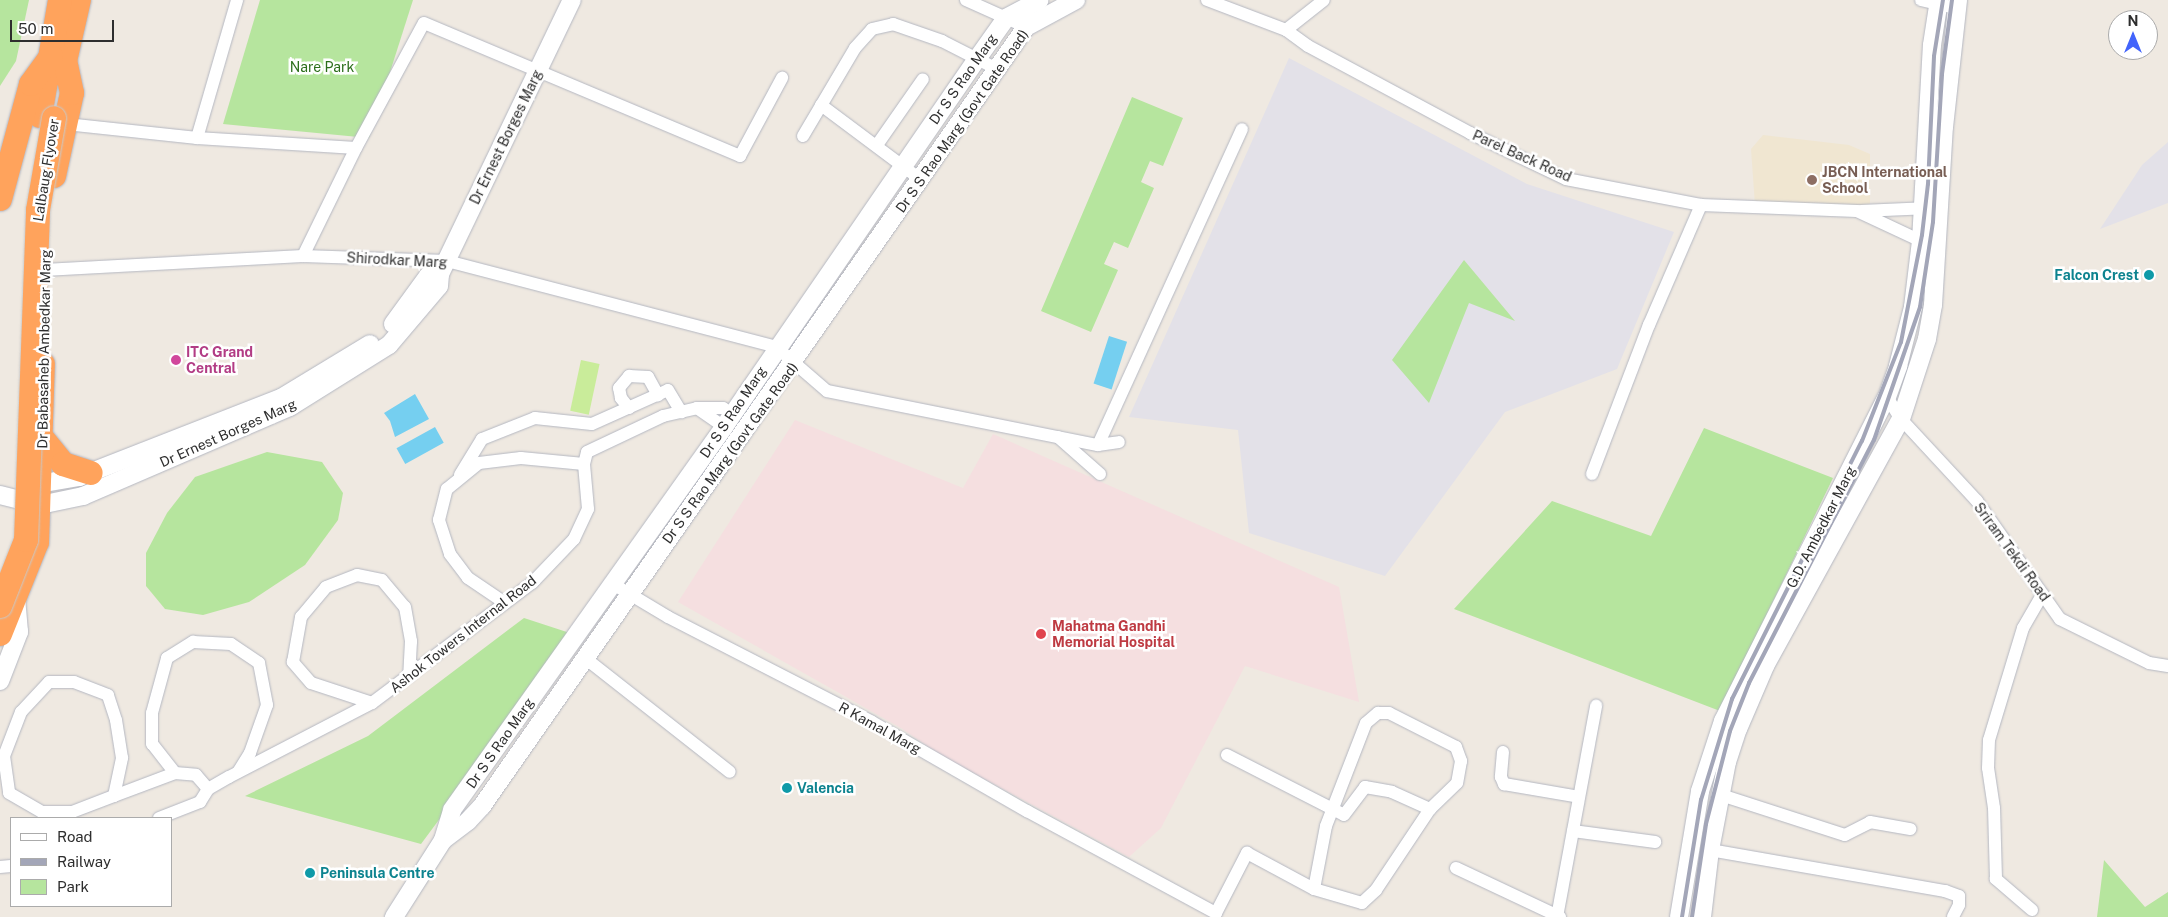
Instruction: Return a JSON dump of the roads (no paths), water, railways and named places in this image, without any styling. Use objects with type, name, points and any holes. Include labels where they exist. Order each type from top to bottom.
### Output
[{"type":"highway","points":[[58,57],[60,0]]},
{"type":"highway","points":[[0,199],[31,84],[58,57],[79,0]]},
{"type":"highway","name":"Lalbaug Flyover","points":[[5,597],[18,541],[23,452],[24,210],[53,119],[58,57]]},
{"type":"highway","name":"Dr Babasaheb Ambedkar Marg","points":[[0,634],[5,597],[37,542],[43,439],[44,270],[53,119]]},
{"type":"highway","points":[[43,439],[63,464],[85,475]]},
{"type":"main road","name":"Dr Ernest Borges Marg","points":[[0,494],[83,496],[290,407],[385,335],[428,276],[444,268],[572,0]]},
{"type":"main road","name":"Dr S S Rao Marg","points":[[443,840],[452,810],[728,420],[776,347],[1006,18],[1040,0]]},
{"type":"main road","name":"Dr S S Rao Marg (Govt Gate Road)","points":[[394,917],[443,840],[468,821],[482,806],[796,361],[1026,27],[1076,0]]},
{"type":"main road","name":"G.D. Ambedkar Marg","points":[[1679,917],[1700,791],[1723,721],[1746,691],[1887,396],[1913,307],[1921,241],[1932,208],[1926,129],[1933,1]]},
{"type":"main road","points":[[1702,917],[1710,850],[1727,762],[1746,691],[1765,666],[1900,419],[1927,340],[1933,305],[1932,208],[1944,127],[1957,4]]},
{"type":"main road","name":"Dr Ernest Borges Marg","points":[[41,494],[281,398],[330,376]]},
{"type":"main road","points":[[83,496],[85,475]]},
{"type":"main road","points":[[0,681],[19,632],[5,597]]},
{"type":"street","points":[[197,138],[237,0]]},
{"type":"street","points":[[966,0],[1026,27]]},
{"type":"street","name":"Parel Back Road","points":[[1206,0],[1286,30],[1308,46],[1470,133],[1566,179],[1701,205],[1857,212],[1921,241]]},
{"type":"street","points":[[1286,30],[1324,0]]},
{"type":"street","points":[[1933,1],[1957,4]]},
{"type":"street","points":[[303,256],[356,148],[424,23],[740,156],[782,78]]},
{"type":"street","points":[[803,136],[855,48],[872,29],[893,24],[942,41],[997,69]]},
{"type":"street","points":[[877,145],[923,79]]},
{"type":"street","points":[[821,105],[920,179]]},
{"type":"street","points":[[53,119],[197,138],[356,148]]},
{"type":"street","points":[[1098,445],[1242,129]]},
{"type":"street","points":[[1592,474],[1649,325],[1701,205]]},
{"type":"street","points":[[1857,212],[1932,208]]},
{"type":"street","name":"Shirodkar Marg","points":[[44,270],[303,256],[444,268],[776,347],[796,361],[827,391],[1098,445],[1119,442]]},
{"type":"street","points":[[628,408],[621,398],[619,388],[629,376],[648,377],[658,395]]},
{"type":"street","points":[[454,484],[482,439],[535,418],[592,424],[668,390],[681,412]]},
{"type":"street","name":"Sriram Tekdi Road","points":[[1887,396],[1900,419],[1976,501],[2060,619],[2149,663],[2168,666]]},
{"type":"street","points":[[505,603],[468,578],[450,554],[439,520],[447,489],[479,463],[522,458],[584,464],[587,452],[663,416],[697,408],[728,420]]},
{"type":"street","points":[[1058,438],[1100,474]]},
{"type":"street","name":"Ashok Towers Internal Road","points":[[162,817],[200,802],[208,788],[372,703],[532,583],[574,539],[588,509],[584,464]]},
{"type":"street","points":[[372,703],[311,683],[293,662],[300,618],[326,587],[357,575],[382,580],[405,607],[411,641],[409,676]]},
{"type":"street","name":"R Kamal Marg","points":[[613,584],[668,618],[872,722],[1128,866],[1216,912],[1247,853],[1314,889]]},
{"type":"street","points":[[2032,910],[1996,879],[1994,808],[1988,768],[1990,740],[2023,628],[2043,594]]},
{"type":"street","points":[[175,773],[152,744],[152,713],[167,658],[193,642],[231,644],[259,663],[267,705],[250,753],[238,772]]},
{"type":"street","points":[[585,658],[730,772]]},
{"type":"street","points":[[114,796],[122,758],[116,720],[108,695],[74,682],[49,682],[21,712],[4,756],[9,793],[42,812],[72,812],[175,773],[196,775],[208,788]]},
{"type":"street","points":[[1456,868],[1558,917],[1596,706]]},
{"type":"street","points":[[1378,713],[1389,713],[1456,747],[1461,761],[1456,783],[1430,810],[1376,890],[1362,903],[1314,889],[1333,810],[1366,723],[1378,713]]},
{"type":"street","points":[[1503,752],[1500,777],[1504,784],[1579,797]]},
{"type":"street","points":[[1227,755],[1344,815],[1365,787],[1392,792],[1430,810]]},
{"type":"street","points":[[1721,795],[1845,835],[1870,822],[1910,829]]},
{"type":"street","points":[[1573,831],[1655,842]]},
{"type":"street","points":[[1710,850],[1945,891],[1959,896],[1960,905],[1953,917]]},
{"type":"water","points":[[1109,336],[1127,342],[1112,389],[1094,384]]},
{"type":"water","points":[[415,394],[429,419],[395,437],[390,421],[384,413]]},
{"type":"water","points":[[435,427],[444,443],[405,464],[397,448]]},
{"type":"railway","points":[[1682,917],[1701,800],[1732,699],[1862,441],[1901,342],[1922,235],[1928,184],[1934,56],[1943,0]]},
{"type":"railway","points":[[1692,917],[1706,824],[1730,731],[1749,683],[1874,440],[1920,307],[1933,222],[1942,74],[1952,0]]},
{"type":"place","name":"JBCN International School","points":[[1812,180]]},
{"type":"place","name":"Falcon Crest","points":[[2149,275]]},
{"type":"place","name":"ITC Grand Central","points":[[176,360]]},
{"type":"place","name":"Mahatma Gandhi Memorial Hospital","points":[[1041,634]]},
{"type":"place","name":"Valencia","points":[[787,788]]},
{"type":"place","name":"Peninsula Centre","points":[[310,873]]},
{"type":"park label","name":"Nare Park","points":[[322,67]]}]
